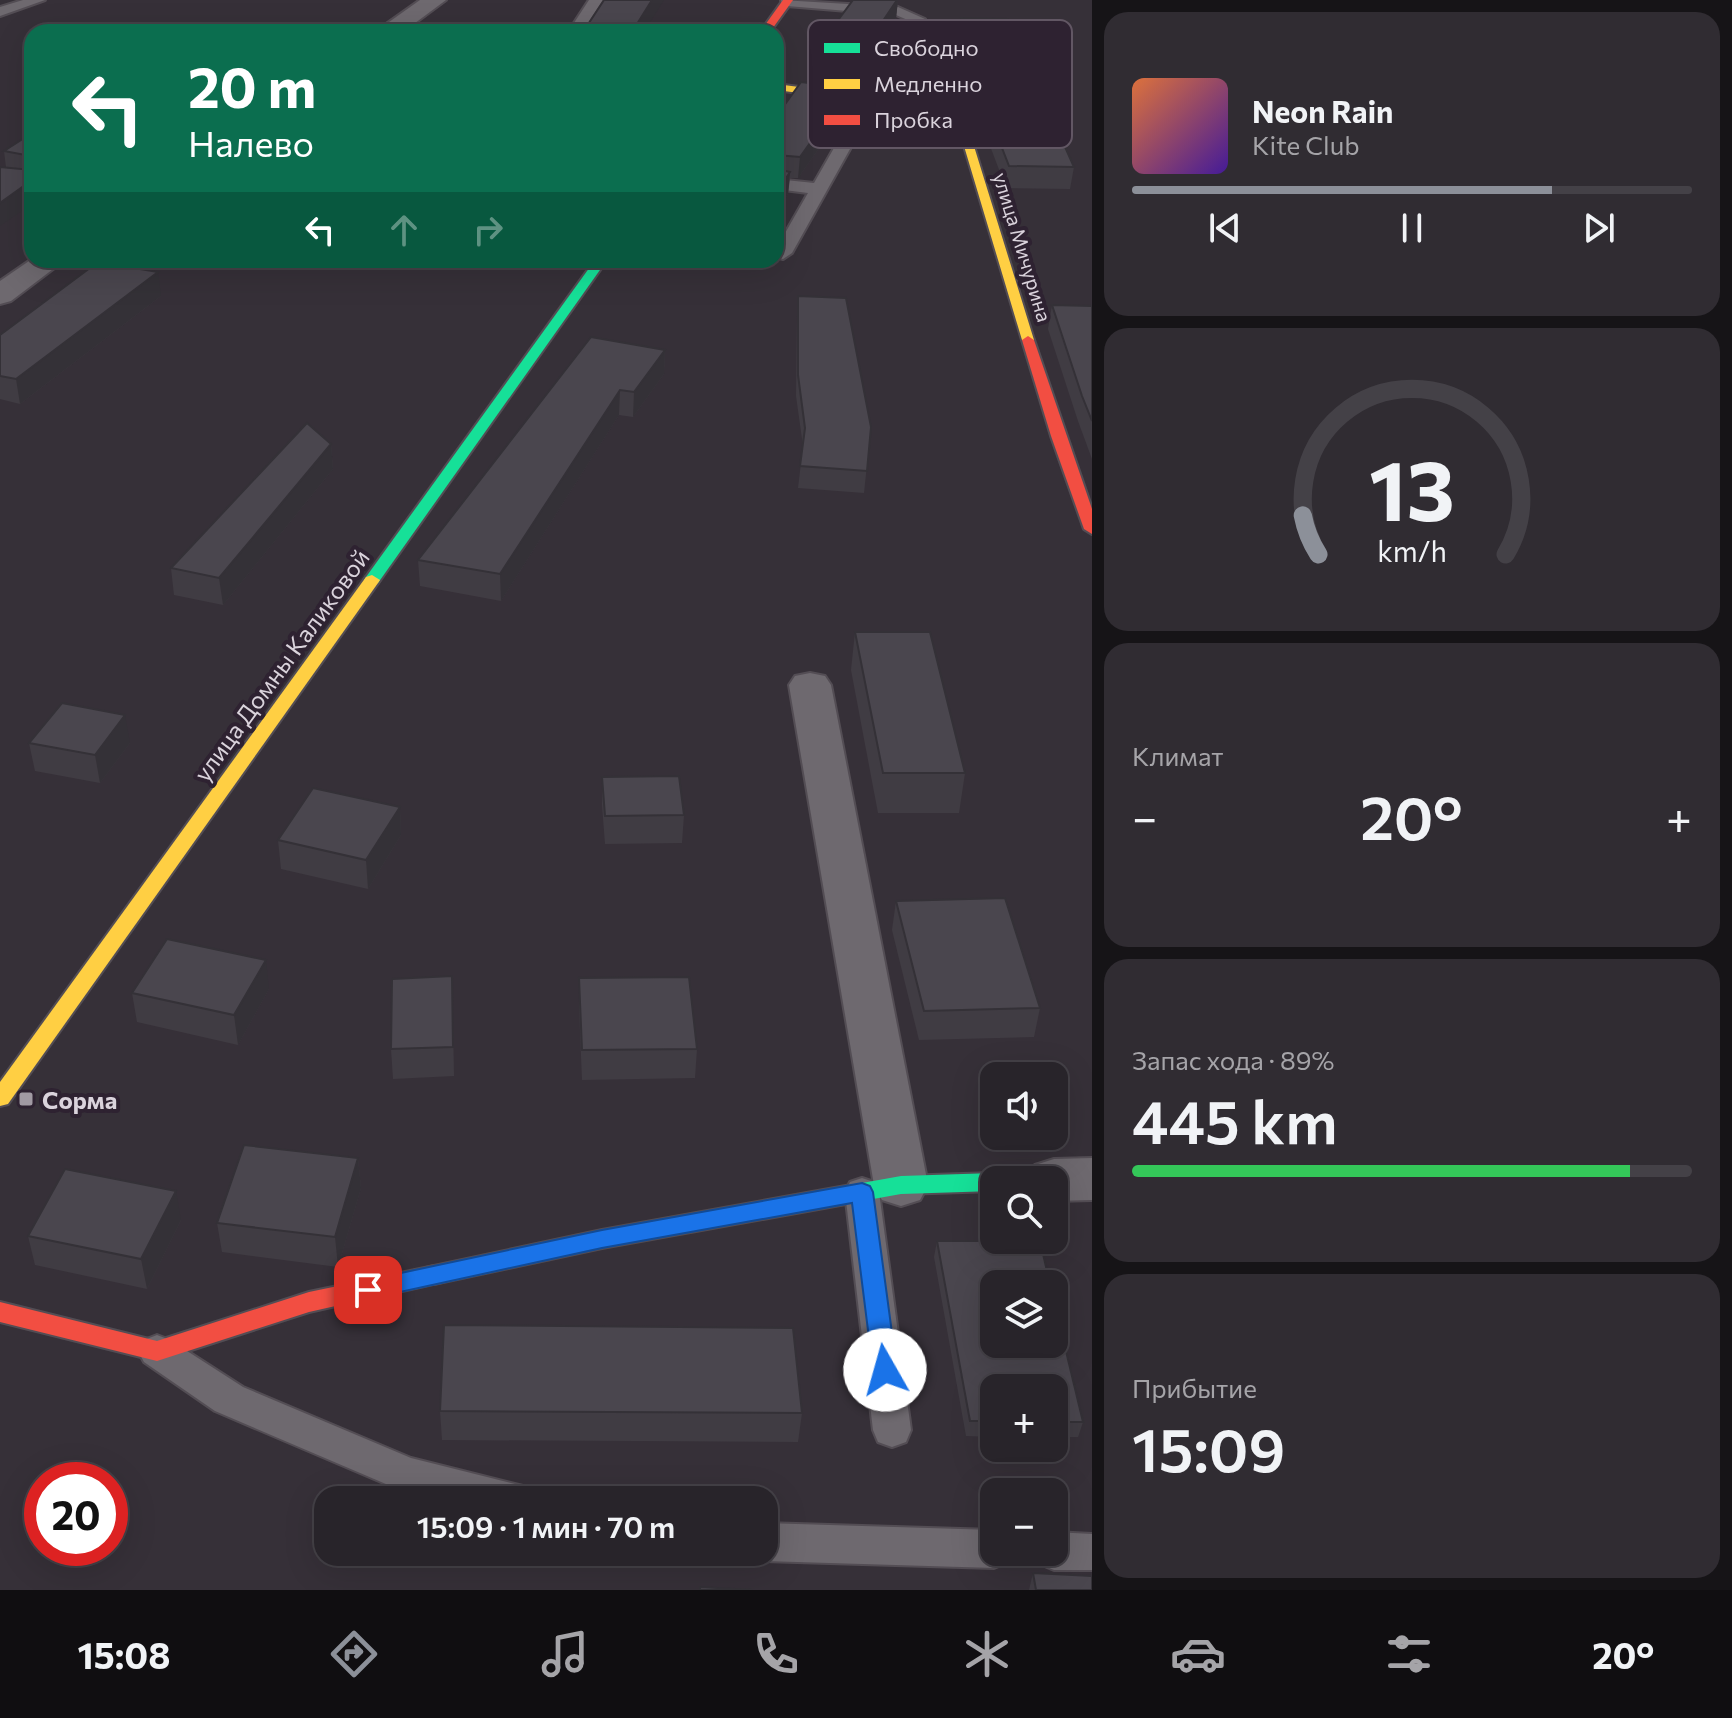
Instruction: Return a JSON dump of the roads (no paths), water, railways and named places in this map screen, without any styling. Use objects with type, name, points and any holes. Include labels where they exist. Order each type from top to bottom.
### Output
[{"type":"street","points":[[399,24],[435,0]]},
{"type":"street","points":[[771,24],[788,1]]},
{"type":"street","points":[[784,88],[808,91]]},
{"type":"street","name":"улица Мичурина","points":[[970,148],[1058,436],[1092,529]]},
{"type":"street","points":[[0,295],[39,268]]},
{"type":"street","name":"улица Домны Каликовой","points":[[0,1098],[595,268]]},
{"type":"street","points":[[810,685],[881,1189]]},
{"type":"street","points":[[1068,1180],[1092,1179]]},
{"type":"street","points":[[0,1312],[157,1351],[309,1302],[602,1239],[881,1189],[980,1183]]},
{"type":"lane","points":[[0,12],[38,0]]},
{"type":"lane","points":[[580,24],[596,0]]},
{"type":"lane","points":[[788,1],[898,11],[917,20]]},
{"type":"lane","points":[[784,251],[842,148]]},
{"type":"lane","points":[[784,185],[819,189]]},
{"type":"lane","points":[[881,1189],[892,1430]]},
{"type":"lane","points":[[157,1351],[229,1399],[407,1475],[454,1486]]},
{"type":"lane","points":[[778,1542],[980,1549]]},
{"type":"place","name":"Сорма","points":[[26,1099]]}]
